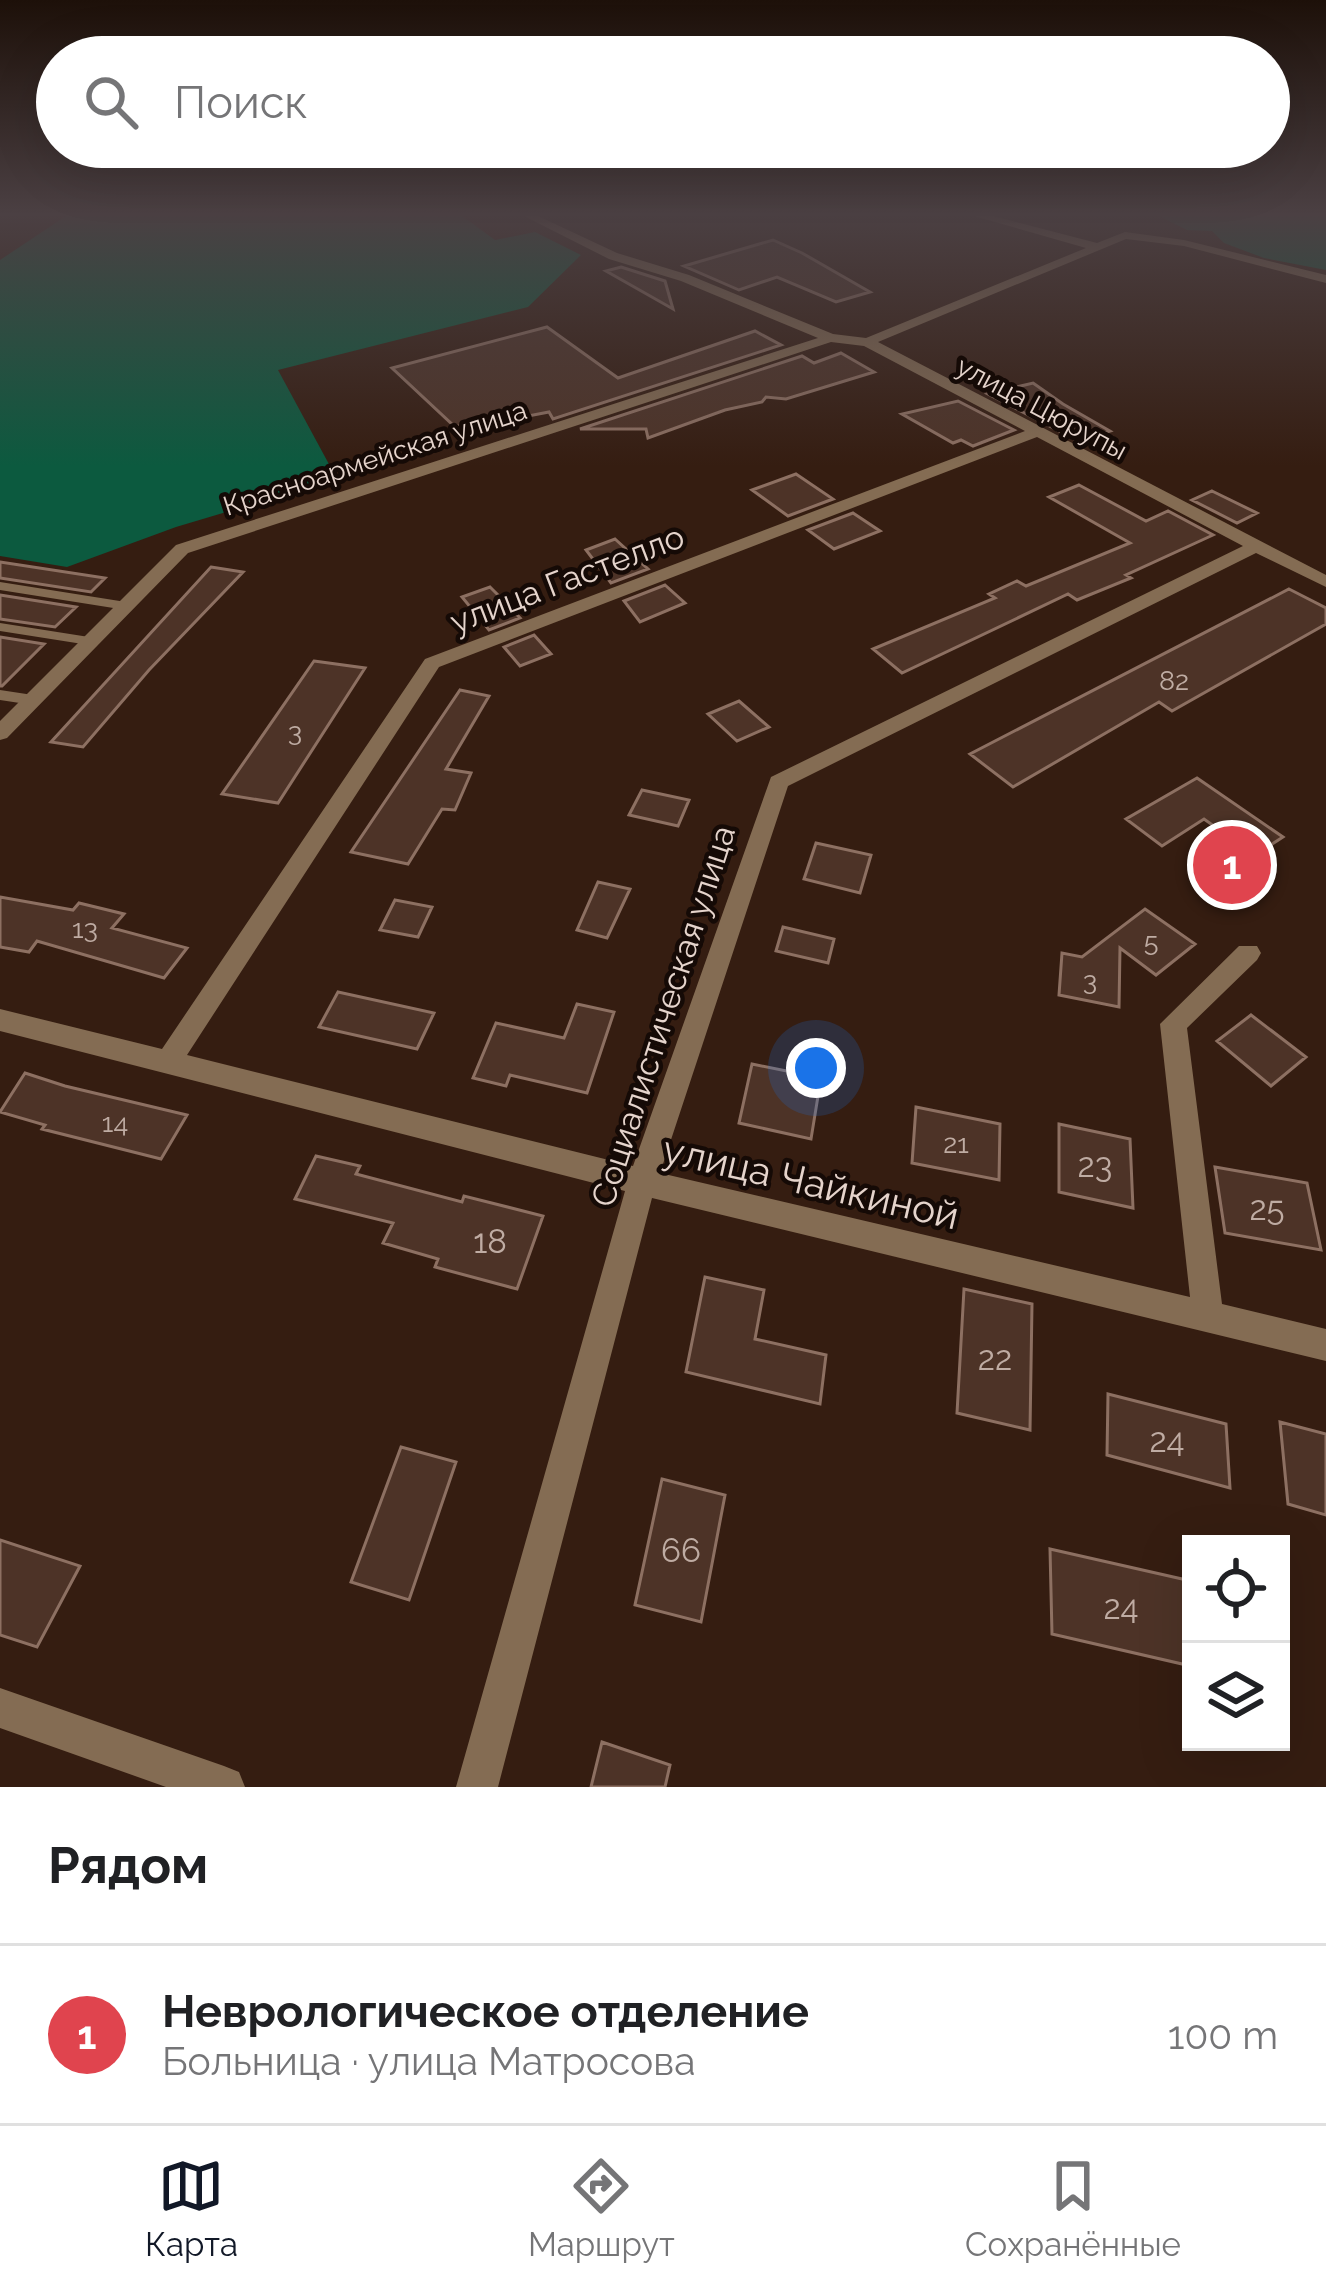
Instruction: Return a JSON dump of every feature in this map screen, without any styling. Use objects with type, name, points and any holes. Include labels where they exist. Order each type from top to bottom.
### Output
[{"type":"street","name":"улица Цюрупы","points":[[737,299],[830,338],[867,342],[1326,582]]},
{"type":"street","points":[[867,342],[971,299]]},
{"type":"street","name":"Красноармейская улица","points":[[0,734],[182,550],[830,338]]},
{"type":"street","name":"улица Гастелло","points":[[168,1062],[432,663],[1036,432]]},
{"type":"street","name":"Социалистическая улица","points":[[477,1787],[642,1182],[779,782],[1256,546]]},
{"type":"street","points":[[1208,1317],[1173,1024],[1249,953]]},
{"type":"street","name":"улица Чайкиной","points":[[0,1020],[642,1182],[1326,1345]]},
{"type":"street","points":[[0,1708],[224,1787]]},
{"type":"lane","points":[[0,586],[126,606]]},
{"type":"lane","points":[[0,627],[89,641]]},
{"type":"lane","points":[[0,694],[33,700]]},
{"type":"green space","points":[[0,299],[536,299],[528,307],[278,370],[337,479],[176,527],[67,567],[0,556]]},
{"type":"building","points":[[547,327],[618,378],[755,331],[781,345],[553,419],[549,412],[518,418],[511,413],[474,429],[453,425],[392,368]]},
{"type":"building","points":[[841,353],[874,372],[786,399],[766,397],[648,438],[646,429],[580,429],[802,356],[814,363]]},
{"type":"building","points":[[1033,383],[1110,431],[1078,441],[988,394]]},
{"type":"building","points":[[958,401],[1014,430],[973,446],[961,440],[953,443],[902,414]]},
{"type":"building","points":[[796,474],[833,499],[788,516],[752,490]]},
{"type":"building","points":[[1079,485],[1146,521],[1168,511],[1213,535],[1126,575],[1131,578],[1077,600],[1068,594],[902,673],[873,649],[995,598],[989,594],[1017,581],[1026,586],[1130,543],[1049,497]]},
{"type":"building","points":[[1212,491],[1257,513],[1237,523],[1192,500]]},
{"type":"building","points":[[853,513],[880,531],[834,549],[808,530]]},
{"type":"building","points":[[615,539],[648,569],[611,583],[586,550]]},
{"type":"building","points":[[0,562],[105,578],[91,592],[0,578]]},
{"type":"building","points":[[211,567],[243,572],[83,747],[51,742]]},
{"type":"building","points":[[665,585],[685,603],[640,622],[624,601]]},
{"type":"building","points":[[490,587],[520,618],[489,630],[462,597]]},
{"type":"building","points":[[1289,589],[1326,608],[1326,624],[1172,711],[1159,702],[1013,787],[970,754]]},
{"type":"building","points":[[0,595],[76,607],[55,627],[0,619]]},
{"type":"building","points":[[534,635],[551,654],[520,666],[504,647]]},
{"type":"building","points":[[0,637],[44,644],[2,686],[0,686]]},
{"type":"building","points":[[314,661],[365,668],[278,803],[222,794]]},
{"type":"building","points":[[460,690],[489,696],[446,769],[471,773],[455,810],[442,809],[408,864],[351,852]]},
{"type":"building","points":[[739,701],[769,727],[737,741],[708,714]]},
{"type":"building","points":[[1197,778],[1283,837],[1255,855],[1204,819],[1162,846],[1126,819]]},
{"type":"building","points":[[642,790],[689,800],[678,826],[629,815]]},
{"type":"building","points":[[816,843],[871,855],[860,893],[804,879]]},
{"type":"building","points":[[598,882],[630,889],[607,938],[577,930]]},
{"type":"building","points":[[0,897],[73,910],[79,903],[124,914],[112,928],[187,948],[164,978],[37,941],[29,952],[0,947]]},
{"type":"building","points":[[395,900],[432,907],[418,937],[380,930]]},
{"type":"building","points":[[1145,909],[1195,944],[1156,975],[1120,948],[1119,1007],[1059,995],[1062,953],[1082,957]]},
{"type":"building","points":[[783,927],[834,939],[828,963],[776,951]]},
{"type":"building","points":[[338,992],[434,1013],[417,1049],[319,1027]]},
{"type":"building","points":[[577,1004],[614,1012],[587,1093],[510,1075],[506,1086],[473,1078],[496,1023],[564,1038]]},
{"type":"building","points":[[1251,1015],[1306,1057],[1271,1086],[1217,1041]]},
{"type":"building","points":[[752,1064],[821,1078],[811,1139],[739,1123]]},
{"type":"building","points":[[25,1073],[187,1115],[161,1159],[42,1129],[45,1125],[0,1112]]},
{"type":"building","points":[[916,1107],[1000,1124],[999,1180],[912,1163]]},
{"type":"building","points":[[1059,1124],[1130,1139],[1133,1208],[1059,1192]]},
{"type":"building","points":[[316,1156],[360,1166],[356,1174],[462,1202],[464,1196],[543,1216],[517,1289],[435,1267],[438,1259],[383,1243],[393,1223],[295,1199]]},
{"type":"building","points":[[1215,1167],[1307,1183],[1321,1250],[1225,1233]]},
{"type":"building","points":[[705,1277],[764,1290],[755,1339],[826,1355],[820,1404],[686,1372]]},
{"type":"building","points":[[964,1289],[1032,1304],[1030,1430],[957,1413]]},
{"type":"building","points":[[1108,1394],[1226,1424],[1230,1488],[1107,1455]]},
{"type":"building","points":[[1280,1422],[1326,1434],[1326,1515],[1288,1504]]},
{"type":"building","points":[[401,1447],[456,1462],[409,1600],[351,1582]]},
{"type":"building","points":[[662,1479],[725,1495],[701,1622],[635,1605]]},
{"type":"building","points":[[0,1540],[80,1566],[37,1647],[0,1635]]},
{"type":"building","points":[[1050,1549],[1182,1579],[1182,1664],[1052,1634]]},
{"type":"building","points":[[602,1742],[670,1765],[665,1787],[591,1787]]},
{"type":"place","name":"Неврологическое отделение","points":[[1232,865]]}]
